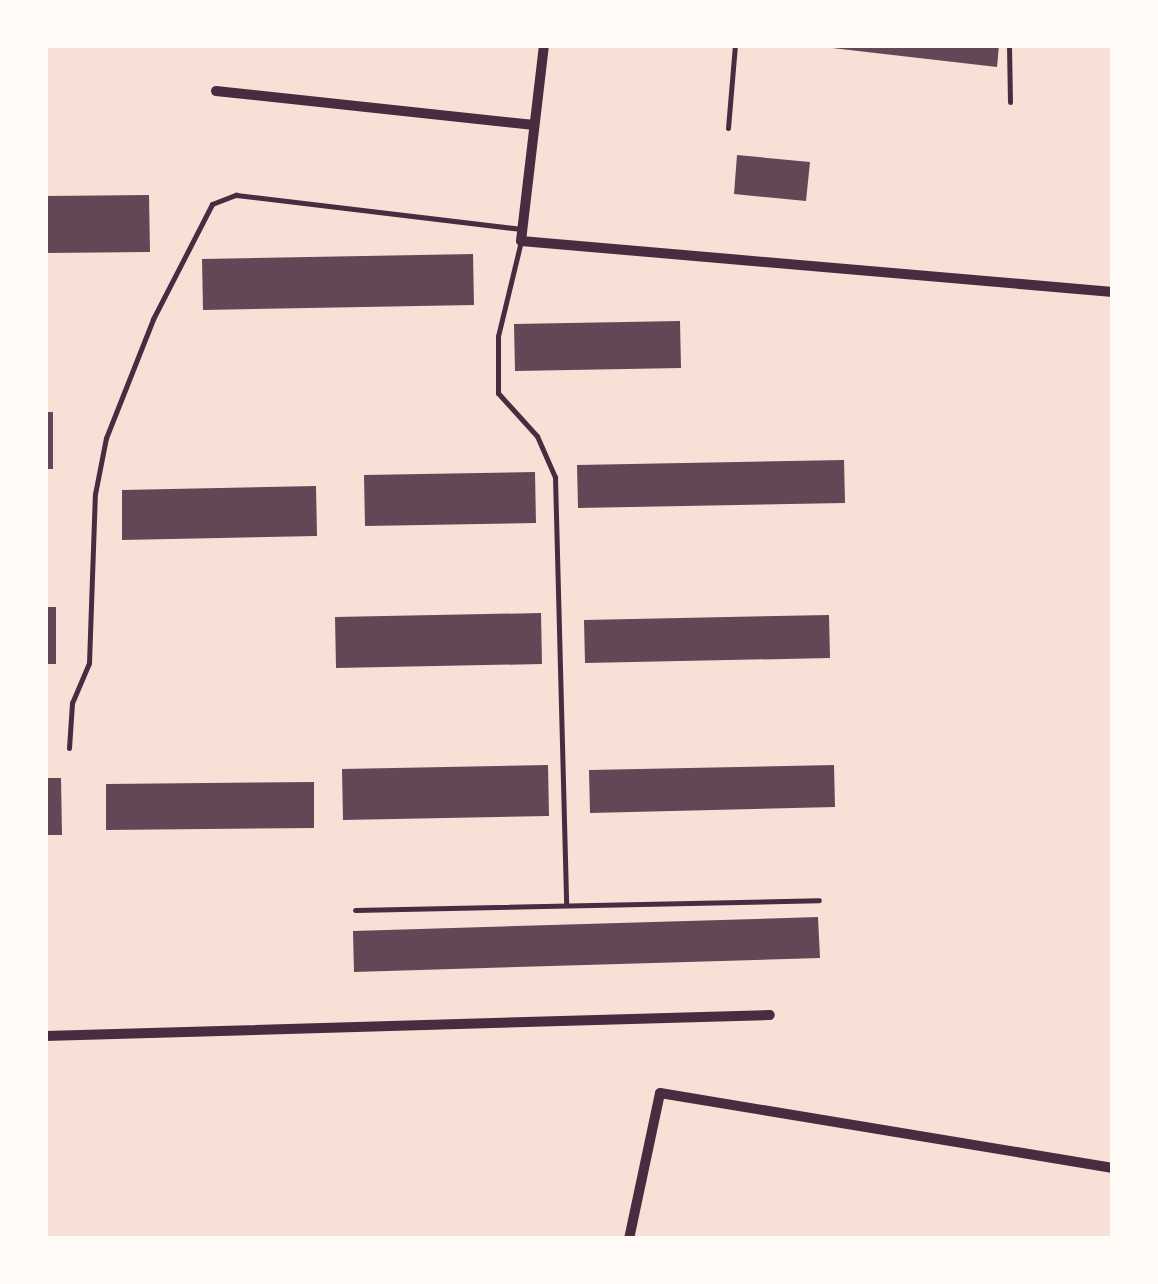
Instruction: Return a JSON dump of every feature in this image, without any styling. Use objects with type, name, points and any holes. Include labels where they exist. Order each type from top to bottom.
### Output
[{"type":"street","points":[[544,45],[521,235],[1113,292]]},
{"type":"street","points":[[216,91],[534,126]]},
{"type":"street","points":[[45,1036],[770,1015]]},
{"type":"street","points":[[628,1239],[660,1093],[1113,1168]]},
{"type":"lane","points":[[728,128],[735,45]]},
{"type":"lane","points":[[1009,45],[1010,102]]},
{"type":"lane","points":[[69,748],[72,703],[90,663],[95,494],[106,438],[153,319],[212,204],[236,195],[521,235],[498,336],[498,393],[536,436],[555,477],[566,906]]},
{"type":"lane","points":[[355,910],[820,900]]},
{"type":"building","points":[[806,45],[999,45],[997,67]]},
{"type":"building","points":[[737,155],[810,162],[806,201],[734,194]]},
{"type":"building","points":[[149,195],[150,252],[45,253],[45,196]]},
{"type":"building","points":[[473,254],[474,305],[203,310],[202,259]]},
{"type":"building","points":[[680,321],[681,368],[515,371],[514,324]]},
{"type":"building","points":[[45,412],[53,412],[53,469],[45,469]]},
{"type":"building","points":[[844,460],[845,503],[578,508],[577,465]]},
{"type":"building","points":[[535,472],[536,523],[365,526],[364,475]]},
{"type":"building","points":[[316,486],[317,536],[122,540],[122,490]]},
{"type":"building","points":[[45,607],[56,607],[56,664],[45,664]]},
{"type":"building","points":[[541,613],[542,664],[336,668],[335,617]]},
{"type":"building","points":[[829,615],[830,658],[585,663],[584,620]]},
{"type":"building","points":[[548,765],[549,816],[343,820],[342,769]]},
{"type":"building","points":[[834,765],[835,807],[590,813],[589,770]]},
{"type":"building","points":[[45,778],[61,778],[62,835],[45,835]]},
{"type":"building","points":[[314,782],[314,828],[106,830],[106,784]]},
{"type":"building","points":[[818,917],[820,958],[354,972],[353,931]]}]
